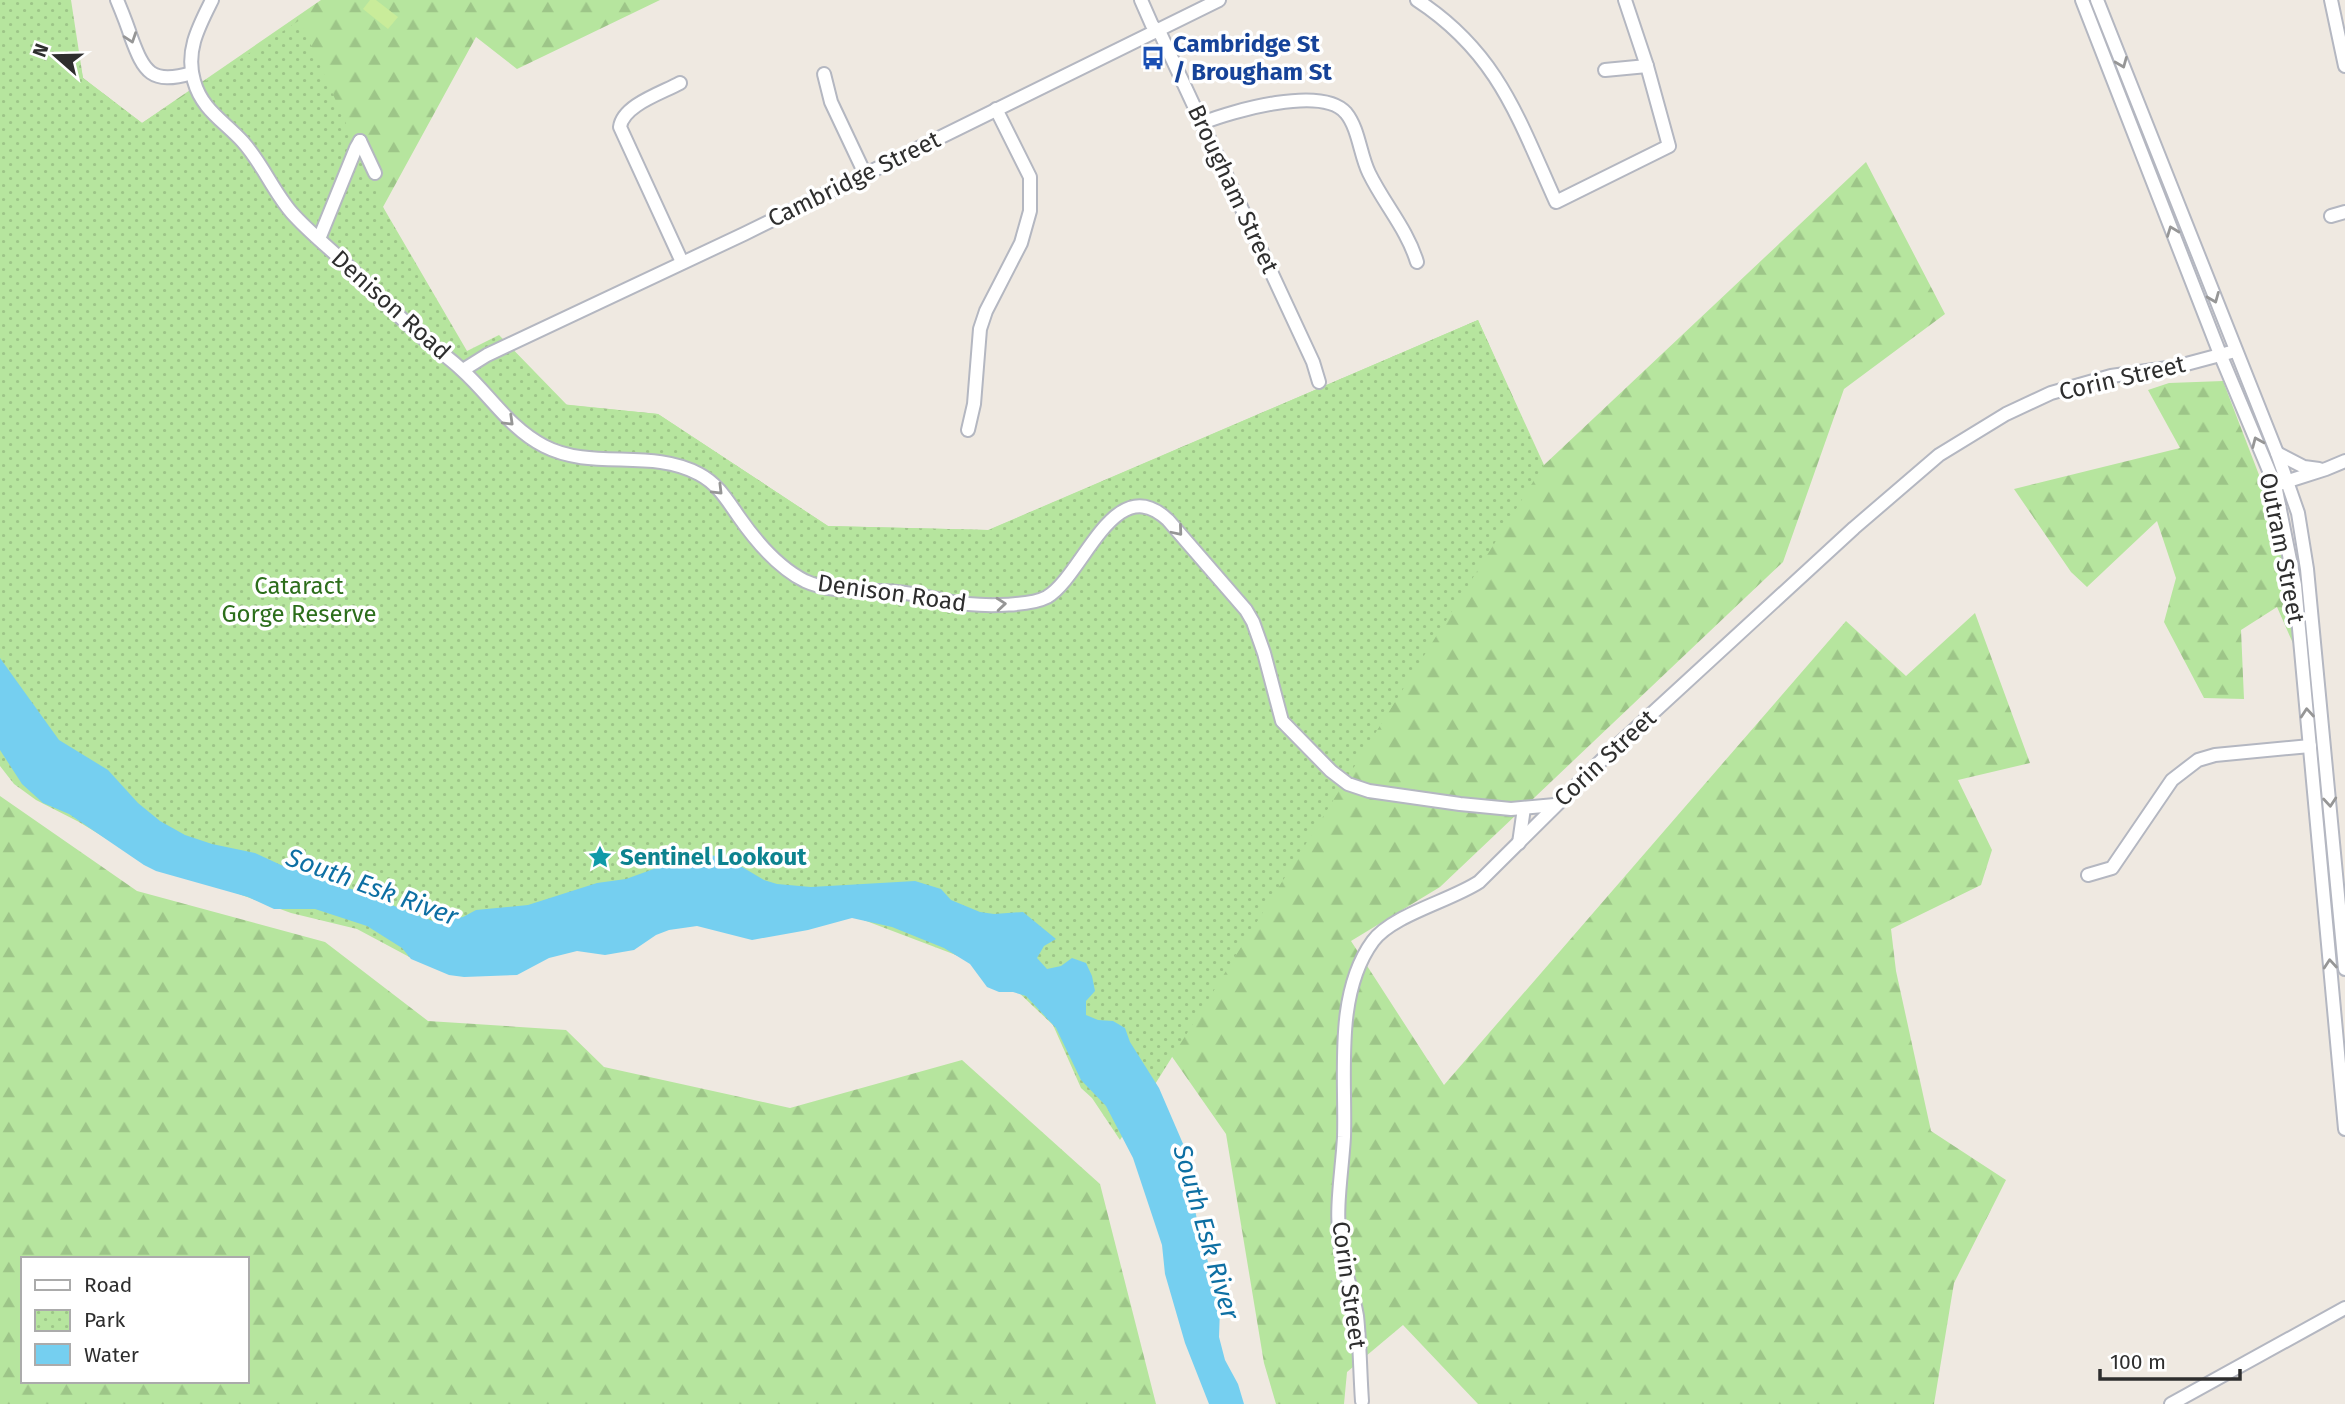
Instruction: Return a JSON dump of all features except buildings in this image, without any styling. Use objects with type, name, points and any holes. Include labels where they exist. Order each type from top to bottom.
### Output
[{"type":"street","points":[[117,0],[141,64],[150,72],[172,78],[192,73]]},
{"type":"street","name":"Denison Road","points":[[212,0],[195,36],[190,54],[197,89],[208,109],[244,143],[286,206],[417,332],[463,370],[519,430],[546,447],[586,458],[669,462],[700,474],[720,489],[748,529],[789,571],[807,582],[830,588],[898,592],[977,605],[1001,605],[1044,598],[1059,586],[1122,510],[1132,506],[1160,513],[1218,575],[1246,610],[1264,653],[1282,721],[1331,771],[1348,783],[1369,791],[1413,799],[1524,808],[1555,805]]},
{"type":"street","name":"Brougham Street","points":[[1141,0],[1202,123],[1313,362],[1318,382]]},
{"type":"street","name":"Cambridge Street","points":[[463,370],[487,355],[551,327],[1219,0]]},
{"type":"street","points":[[1417,0],[1449,22],[1492,71],[1520,117],[1556,202],[1669,146],[1625,0]]},
{"type":"street","name":"Outram Street","points":[[2082,0],[2220,354],[2298,513],[2307,569],[2345,969]]},
{"type":"street","name":"Outram Street","points":[[2096,0],[2277,453],[2295,586],[2340,1023],[2345,1129]]},
{"type":"street","points":[[2332,0],[2345,66]]},
{"type":"street","points":[[1605,70],[1647,66]]},
{"type":"street","points":[[824,74],[831,102],[865,174]]},
{"type":"street","points":[[680,83],[628,110],[620,127],[682,262]]},
{"type":"street","points":[[1202,123],[1261,105],[1318,100],[1339,107],[1350,120],[1368,171],[1385,203],[1405,230],[1417,262]]},
{"type":"street","points":[[968,429],[974,404],[982,319],[1021,243],[1030,211],[1030,177],[996,108]]},
{"type":"street","points":[[319,239],[360,141],[375,173]]},
{"type":"street","points":[[2331,216],[2345,212]]},
{"type":"street","name":"Cambridge Street","points":[[439,351],[466,358],[487,355]]},
{"type":"street","name":"Corin Street","points":[[1362,1401],[1356,1314],[1339,1241],[1346,1038],[1359,964],[1373,941],[1386,927],[1479,883],[1555,805],[1853,528],[1939,455],[2006,414],[2051,394],[2111,376],[2175,367],[2235,351]]},
{"type":"street","points":[[2277,453],[2304,467],[2326,470]]},
{"type":"street","points":[[2281,483],[2326,470],[2345,461]]},
{"type":"street","points":[[2088,875],[2112,868],[2172,780],[2198,760],[2216,755],[2310,746]]},
{"type":"street","points":[[1519,843],[1524,808]]},
{"type":"street","points":[[2171,1404],[2345,1308]]},
{"type":"green space","points":[[0,0],[68,0],[83,78],[142,123],[321,0],[660,0],[517,69],[476,37],[383,207],[444,363],[561,404],[658,414],[828,526],[988,530],[1478,320],[1544,465],[1866,162],[1945,314],[1844,389],[1783,562],[1440,887],[1351,941],[1444,1085],[1846,621],[1906,676],[1975,613],[2030,763],[1958,780],[1992,850],[1981,885],[1891,929],[1896,971],[1931,1131],[2006,1180],[1954,1283],[1934,1404],[1478,1404],[1403,1325],[1347,1372],[1344,1404],[1276,1404],[1264,1363],[1226,1134],[1064,902],[0,630]]},
{"type":"green space","name":"Cataract Gorge Reserve","points":[[0,0],[71,0],[83,78],[142,123],[300,20],[383,207],[467,351],[499,335],[567,405],[658,414],[828,526],[989,530],[1478,320],[1543,466],[1120,1140],[1092,1098],[1081,1088],[1053,1025],[1016,990],[969,960],[774,886],[415,960],[357,929],[291,913],[117,845],[36,800],[14,784],[0,766]]},
{"type":"green space","points":[[370,0],[376,0],[398,17],[388,29],[363,9]]},
{"type":"green space","points":[[2223,381],[2274,514],[2290,598],[2295,648],[2277,607],[2241,630],[2244,699],[2204,698],[2164,622],[2176,578],[2157,521],[2087,587],[2071,572],[2014,489],[2180,448],[2148,390],[2169,383]]},
{"type":"green space","points":[[0,796],[137,891],[325,942],[428,1021],[566,1030],[604,1067],[790,1108],[962,1060],[1100,1184],[1156,1404],[0,1404]]},
{"type":"water","points":[[0,658],[59,740],[108,770],[138,803],[160,821],[185,835],[255,853],[433,921],[463,917],[476,910],[528,905],[597,883],[626,879],[698,853],[727,858],[764,880],[777,884],[811,887],[915,881],[941,889],[951,900],[980,912],[1023,912],[1056,939],[1044,946],[1037,958],[1047,969],[1061,966],[1072,958],[1086,963],[1095,991],[1086,1001],[1086,1015],[1098,1020],[1113,1021],[1125,1028],[1130,1042],[1159,1088],[1187,1153],[1189,1183],[1220,1308],[1219,1337],[1225,1360],[1238,1384],[1244,1404],[1209,1404],[1185,1343],[1165,1274],[1162,1245],[1133,1158],[1106,1106],[1081,1080],[1056,1028],[1026,996],[999,992],[987,987],[970,964],[944,948],[892,927],[852,918],[808,930],[752,940],[697,926],[669,930],[656,935],[634,950],[605,955],[577,951],[549,958],[517,975],[449,975],[411,959],[402,948],[367,926],[315,909],[274,909],[248,897],[156,871],[69,814],[43,803],[22,784],[0,750]]},
{"type":"place","name":"Cambridge St / Brougham St","points":[[1153,58]]},
{"type":"place","name":"Sentinel Lookout","points":[[600,857]]},
{"type":"water label","name":"South Esk River","points":[[372,887]]},
{"type":"water label","name":"South Esk River","points":[[1206,1232]]}]
